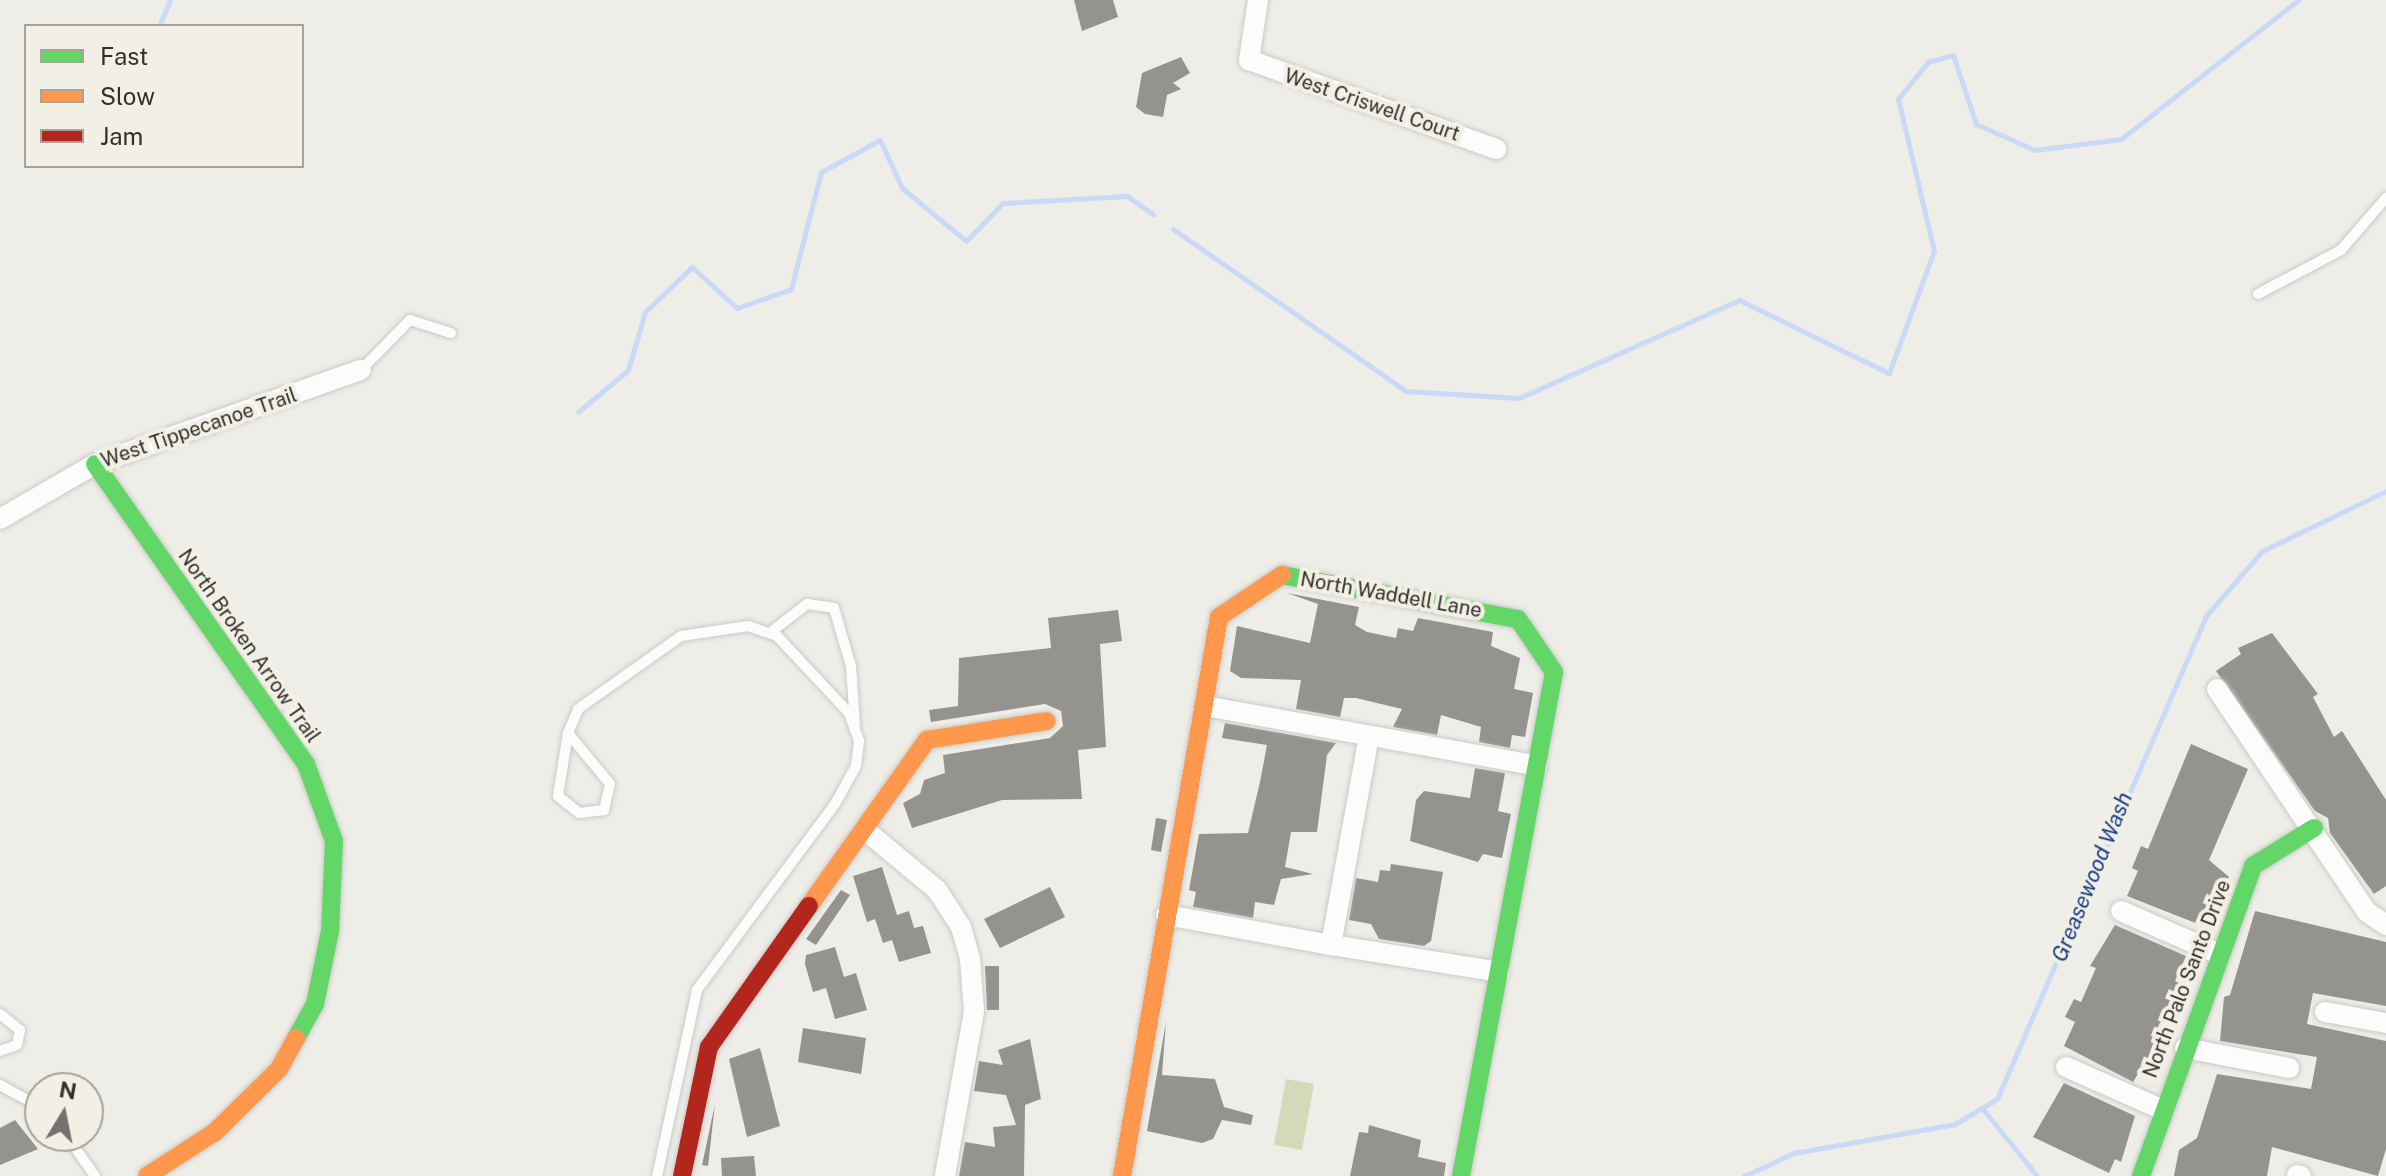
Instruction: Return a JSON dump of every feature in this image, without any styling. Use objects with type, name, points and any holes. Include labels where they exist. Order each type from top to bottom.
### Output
[{"type":"street","name":"West Criswell Court","points":[[1258,0],[1249,60],[1496,149]]},
{"type":"street","name":"West Tippecanoe Trail","points":[[0,519],[95,464],[361,370]]},
{"type":"street","name":"North Broken Arrow Trail","points":[[95,464],[306,764],[334,841],[330,931],[308,1017],[279,1069],[225,1122],[147,1176]]},
{"type":"street","name":"North Waddell Lane","points":[[1122,1176],[1219,617],[1281,575],[1518,619],[1554,672],[1461,1176]]},
{"type":"street","points":[[2217,689],[2314,828],[2367,912],[2386,925]]},
{"type":"street","points":[[1205,706],[1537,766]]},
{"type":"street","points":[[682,1176],[709,1047],[865,830],[894,781],[936,735],[1047,721]]},
{"type":"street","points":[[1331,945],[1369,736]]},
{"type":"street","name":"North Palo Santo Drive","points":[[2141,1176],[2161,1109],[2253,866],[2314,828]]},
{"type":"street","points":[[865,830],[937,890],[961,927],[970,959],[974,1011],[945,1176]]},
{"type":"street","points":[[2121,911],[2219,954]]},
{"type":"street","points":[[1166,915],[1499,972]]},
{"type":"street","points":[[2325,1012],[2386,1023]]},
{"type":"street","points":[[2185,1048],[2289,1068]]},
{"type":"street","points":[[2066,1067],[2161,1109]]},
{"type":"lane","points":[[2258,294],[2341,250],[2386,198]]},
{"type":"lane","points":[[361,370],[410,320],[451,333]]},
{"type":"lane","points":[[568,733],[610,784],[604,810],[579,813],[559,802],[568,733],[586,700],[681,636],[713,627],[771,632],[807,604],[834,608],[851,666],[858,755],[849,780],[697,990],[657,1176]]},
{"type":"lane","points":[[771,632],[855,726]]},
{"type":"lane","points":[[0,1014],[20,1030],[17,1045],[0,1051]]},
{"type":"lane","points":[[0,1085],[24,1098]]},
{"type":"lane","points":[[78,1152],[95,1176]]},
{"type":"green space","points":[[1286,1079],[1314,1084],[1302,1150],[1274,1145]]},
{"type":"building","points":[[1074,0],[1113,0],[1118,17],[1082,31]]},
{"type":"building","points":[[1181,57],[1190,73],[1173,83],[1181,89],[1167,95],[1163,117],[1145,114],[1136,107],[1142,73]]},
{"type":"building","points":[[1287,593],[1359,607],[1355,625],[1367,632],[1396,638],[1398,628],[1413,631],[1418,618],[1493,632],[1491,646],[1520,658],[1514,689],[1533,693],[1525,737],[1512,735],[1510,748],[1479,742],[1481,727],[1441,715],[1437,735],[1393,727],[1402,709],[1356,698],[1344,698],[1340,717],[1296,709],[1301,680],[1241,678],[1230,671],[1237,626],[1310,643],[1318,604]]},
{"type":"building","points":[[1118,610],[1122,641],[1100,644],[1106,747],[1078,750],[1082,799],[1002,800],[912,828],[903,803],[920,794],[924,780],[945,773],[943,755],[1050,738],[1063,726],[1061,711],[1045,704],[931,722],[929,710],[958,706],[959,658],[1051,648],[1048,618]]},
{"type":"building","points":[[2272,633],[2318,694],[2313,697],[2334,737],[2342,731],[2386,800],[2386,886],[2374,894],[2330,833],[2328,818],[2315,811],[2216,671],[2241,654],[2238,648]]},
{"type":"building","points":[[1225,723],[1336,743],[1327,755],[1317,832],[1291,832],[1285,867],[1313,874],[1281,879],[1274,905],[1255,902],[1253,918],[1193,907],[1196,892],[1189,890],[1199,834],[1248,833],[1260,782],[1267,745],[1222,738]]},
{"type":"building","points":[[2191,744],[2248,769],[2209,860],[2229,877],[2198,924],[2127,896],[2138,871],[2132,868],[2141,846],[2148,849]]},
{"type":"building","points":[[1475,768],[1505,773],[1498,811],[1511,814],[1502,858],[1483,854],[1478,862],[1410,841],[1416,800],[1424,791],[1470,798]]},
{"type":"building","points":[[1156,818],[1167,820],[1161,852],[1151,850]]},
{"type":"building","points":[[1391,864],[1443,872],[1431,941],[1424,946],[1379,939],[1371,924],[1349,920],[1356,878],[1378,882],[1380,870],[1390,871]]},
{"type":"building","points":[[882,867],[897,915],[909,911],[914,928],[923,926],[931,953],[899,962],[892,940],[883,943],[875,919],[867,922],[853,876]]},
{"type":"building","points":[[1050,887],[1065,917],[1000,948],[984,919]]},
{"type":"building","points":[[841,890],[850,895],[816,945],[806,939]]},
{"type":"building","points":[[2255,911],[2386,942],[2386,1006],[2313,993],[2307,1024],[2386,1041],[2386,1149],[2378,1176],[2272,1147],[2267,1176],[2174,1176],[2179,1150],[2197,1138],[2217,1074],[2311,1089],[2317,1057],[2220,1041],[2224,997],[2230,995]]},
{"type":"building","points":[[2115,925],[2186,956],[2175,981],[2181,984],[2154,1034],[2161,1037],[2133,1082],[2064,1046],[2075,1022],[2065,1017],[2074,999],[2081,1002],[2096,968],[2090,966]]},
{"type":"building","points":[[835,947],[844,977],[856,973],[867,1010],[835,1019],[826,988],[813,992],[805,964],[806,955]]},
{"type":"building","points":[[985,966],[999,966],[999,1010],[987,1010]]},
{"type":"building","points":[[1166,1022],[1162,1075],[1215,1079],[1224,1107],[1253,1115],[1251,1125],[1222,1120],[1213,1139],[1202,1143],[1147,1131]]},
{"type":"building","points":[[803,1028],[866,1038],[861,1074],[798,1062]]},
{"type":"building","points":[[1030,1039],[1041,1099],[1025,1105],[1024,1176],[959,1176],[965,1142],[995,1147],[993,1127],[1016,1125],[1006,1095],[974,1091],[979,1061],[1003,1065],[998,1050]]},
{"type":"building","points":[[760,1048],[780,1126],[747,1137],[729,1059]]},
{"type":"building","points":[[2064,1083],[2135,1116],[2121,1162],[2115,1159],[2109,1173],[2033,1137]]},
{"type":"building","points":[[715,1104],[708,1166],[702,1165]]},
{"type":"building","points":[[15,1120],[24,1131],[24,1152],[31,1152],[0,1165],[0,1128]]},
{"type":"building","points":[[1369,1125],[1421,1140],[1418,1157],[1446,1163],[1444,1176],[1350,1176],[1359,1132],[1368,1133]]},
{"type":"building","points":[[754,1156],[756,1176],[722,1176],[721,1158]]},
{"type":"waterway","points":[[160,24],[170,0]]},
{"type":"waterway","points":[[1173,229],[1406,391],[1519,398],[1739,300],[1889,373],[1934,251],[1898,99],[1928,62],[1953,55],[1976,124],[2035,150],[2121,139],[2298,0]]},
{"type":"waterway","points":[[578,412],[628,370],[645,312],[692,267],[737,308],[791,289],[821,172],[880,140],[902,188],[966,241],[1003,203],[1127,196],[1153,214]]},
{"type":"waterway","name":"Greasewood Wash","points":[[1744,1176],[1794,1153],[1955,1124],[1997,1099],[2206,616],[2262,551],[2386,491]]},
{"type":"waterway","points":[[1982,1108],[2037,1176]]},
{"type":"traffic: fast","points":[[95,464],[306,764],[334,841],[330,931],[315,1004],[296,1038]]},
{"type":"traffic: fast","points":[[1282,575],[1518,619],[1554,672],[1461,1176]]},
{"type":"traffic: fast","points":[[2141,1176],[2253,866],[2314,828]]},
{"type":"traffic: slow","points":[[1122,1176],[1219,617],[1282,575]]},
{"type":"traffic: slow","points":[[809,906],[927,740],[1047,721]]},
{"type":"traffic: slow","points":[[147,1176],[215,1132],[279,1069],[296,1038]]},
{"type":"traffic: jam","points":[[682,1176],[709,1047],[809,906]]}]
